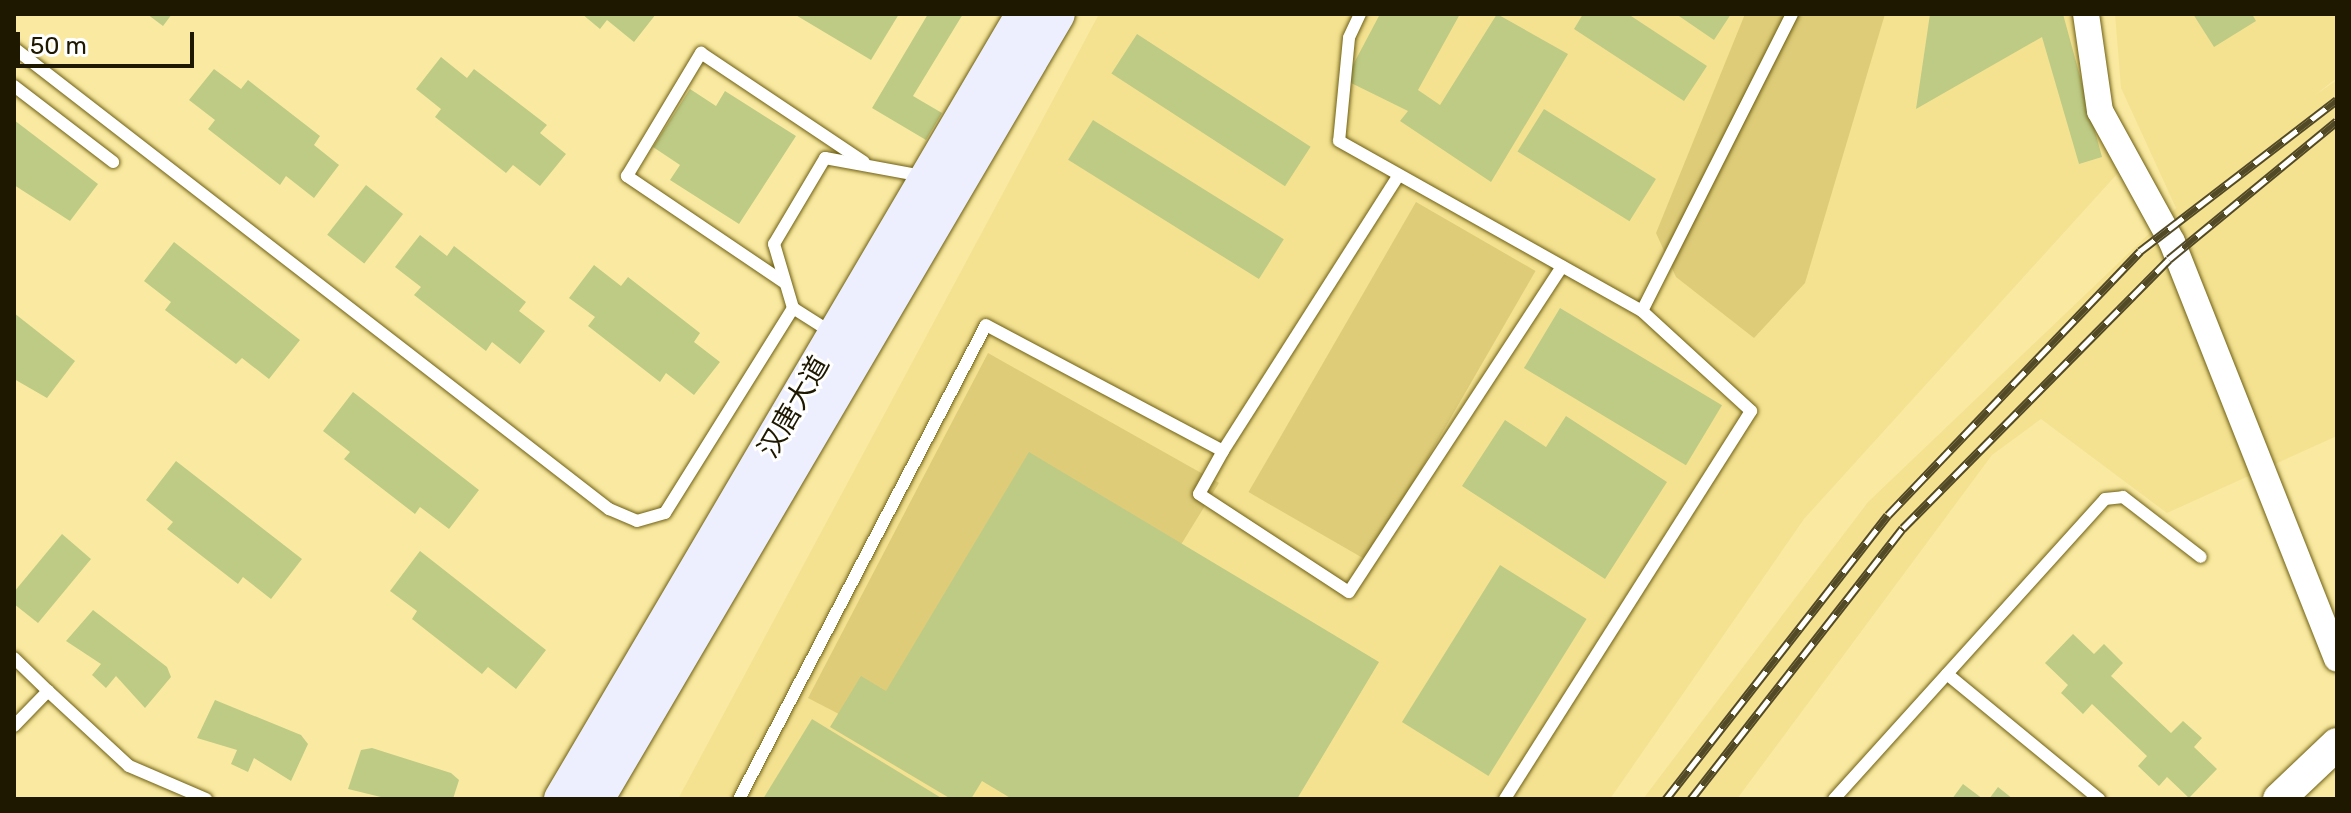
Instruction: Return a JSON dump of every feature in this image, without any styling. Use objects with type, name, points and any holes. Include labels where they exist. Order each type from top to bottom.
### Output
[{"type":"main road","name":"汉唐大道","points":[[596,799],[641,696],[836,336],[1024,14]]},
{"type":"main road","name":"汉唐大道","points":[[562,799],[641,696],[1057,14]]},
{"type":"main road","points":[[535,799],[641,696]]},
{"type":"main road","points":[[618,799],[641,696]]},
{"type":"street","points":[[2086,14],[2100,111],[2172,242],[2337,659]]},
{"type":"street","points":[[2279,799],[2337,744]]},
{"type":"lane","points":[[1360,14],[1349,38],[1339,141],[1642,311],[1751,411],[1505,799]]},
{"type":"lane","points":[[1642,311],[1792,14]]},
{"type":"lane","points":[[14,48],[609,509],[637,521],[665,513],[793,308]]},
{"type":"lane","points":[[785,283],[627,176],[701,53],[870,166]]},
{"type":"lane","points":[[14,86],[113,162]]},
{"type":"lane","points":[[836,336],[793,308],[774,244],[825,158],[929,177]]},
{"type":"lane","points":[[1399,175],[1223,451],[1199,494],[1349,592],[1562,266]]},
{"type":"lane","points":[[739,799],[986,325],[1223,451]]},
{"type":"lane","points":[[1840,797],[2105,499],[2123,497],[2201,557]]},
{"type":"lane","points":[[14,658],[129,766],[206,799]]},
{"type":"lane","points":[[1947,674],[2099,799]]},
{"type":"lane","points":[[14,726],[48,691]]},
{"type":"shaded area","points":[[1099,14],[2086,14],[2128,162],[1804,519],[1610,799],[678,799]]},
{"type":"shaded area","points":[[1745,14],[1885,14],[1805,283],[1754,338],[1676,277],[1656,233]]},
{"type":"shaded area","points":[[2115,14],[2337,14],[2337,78],[2315,95],[2337,80],[2337,436],[2167,513],[2041,419],[1992,455],[1737,799],[1643,799],[1868,502],[2176,208],[2121,88]]},
{"type":"shaded area","points":[[1416,202],[1536,271],[1368,561],[1248,492]]},
{"type":"shaded area","points":[[988,353],[1219,483],[1174,556],[891,741],[808,698]]},
{"type":"building","points":[[147,14],[172,14],[163,26]]},
{"type":"building","points":[[582,14],[656,14],[634,42],[607,20],[600,29]]},
{"type":"building","points":[[794,14],[899,14],[871,60]]},
{"type":"building","points":[[928,14],[963,14],[913,96],[942,113],[926,140],[872,108]]},
{"type":"building","points":[[1380,14],[1460,14],[1418,90],[1440,105],[1497,14],[1568,54],[1491,182],[1400,121],[1408,111],[1345,80]]},
{"type":"building","points":[[1583,14],[1628,14],[1707,66],[1684,101],[1574,29]]},
{"type":"building","points":[[1676,14],[1731,14],[1714,40]]},
{"type":"building","points":[[1930,14],[2063,14],[2102,157],[2079,164],[2042,37],[1916,109]]},
{"type":"building","points":[[2193,14],[2252,14],[2256,21],[2214,47]]},
{"type":"building","points":[[1137,34],[1311,147],[1285,186],[1111,73]]},
{"type":"building","points":[[441,57],[467,78],[474,69],[547,125],[540,133],[566,154],[540,186],[513,165],[506,173],[435,117],[441,109],[416,89]]},
{"type":"building","points":[[214,69],[241,89],[248,80],[320,136],[314,145],[339,165],[314,198],[286,176],[280,185],[208,129],[215,120],[189,100]]},
{"type":"building","points":[[690,89],[716,106],[725,91],[796,136],[739,224],[670,180],[680,165],[653,147]]},
{"type":"building","points":[[1544,109],[1656,179],[1629,221],[1518,151]]},
{"type":"building","points":[[14,120],[98,184],[70,221],[14,185]]},
{"type":"building","points":[[1093,120],[1284,239],[1259,279],[1068,160]]},
{"type":"building","points":[[366,185],[403,214],[364,264],[327,235]]},
{"type":"building","points":[[420,235],[447,256],[454,246],[526,302],[519,311],[545,331],[520,364],[492,342],[486,351],[414,295],[421,287],[395,267]]},
{"type":"building","points":[[174,242],[300,340],[269,379],[242,358],[236,364],[165,310],[171,302],[144,281]]},
{"type":"building","points":[[594,265],[621,286],[628,277],[700,333],[694,342],[720,362],[694,395],[666,373],[660,382],[588,326],[595,317],[569,298]]},
{"type":"building","points":[[1560,308],[1722,405],[1686,465],[1524,368]]},
{"type":"building","points":[[14,313],[75,361],[47,398],[14,379]]},
{"type":"building","points":[[353,392],[479,490],[449,529],[420,507],[415,514],[344,459],[350,452],[323,431]]},
{"type":"building","points":[[1566,416],[1667,482],[1605,579],[1462,486],[1505,420],[1546,447]]},
{"type":"building","points":[[1029,452],[1379,662],[1297,799],[1012,799],[982,781],[971,799],[951,799],[830,727],[861,676],[886,691]]},
{"type":"building","points":[[176,461],[302,559],[271,599],[243,577],[238,584],[167,529],[173,522],[146,500]]},
{"type":"building","points":[[62,534],[91,559],[38,623],[14,604],[14,592]]},
{"type":"building","points":[[420,551],[546,650],[516,689],[488,667],[482,674],[412,619],[417,611],[390,591]]},
{"type":"building","points":[[1500,565],[1587,619],[1488,776],[1402,722]]},
{"type":"building","points":[[93,610],[167,667],[171,677],[145,708],[116,676],[106,688],[92,675],[101,664],[66,641]]},
{"type":"building","points":[[2073,634],[2094,654],[2104,644],[2123,663],[2111,676],[2171,733],[2183,721],[2202,738],[2194,747],[2217,769],[2189,798],[2167,777],[2159,786],[2138,766],[2147,756],[2092,704],[2083,714],[2061,693],[2068,685],[2045,663]]},
{"type":"building","points":[[215,700],[301,735],[308,744],[291,781],[254,758],[248,772],[231,764],[237,750],[197,738]]},
{"type":"building","points":[[812,719],[943,799],[763,799]]},
{"type":"building","points":[[372,748],[451,773],[459,780],[453,799],[389,799],[348,789],[361,750]]},
{"type":"building","points":[[1963,784],[1983,799],[1952,799]]},
{"type":"building","points":[[1998,787],[2013,799],[1989,799]]},
{"type":"railway","points":[[1666,799],[1888,515],[2140,251],[2337,100]]},
{"type":"railway","points":[[1691,799],[1903,528],[2169,259],[2337,121]]}]
